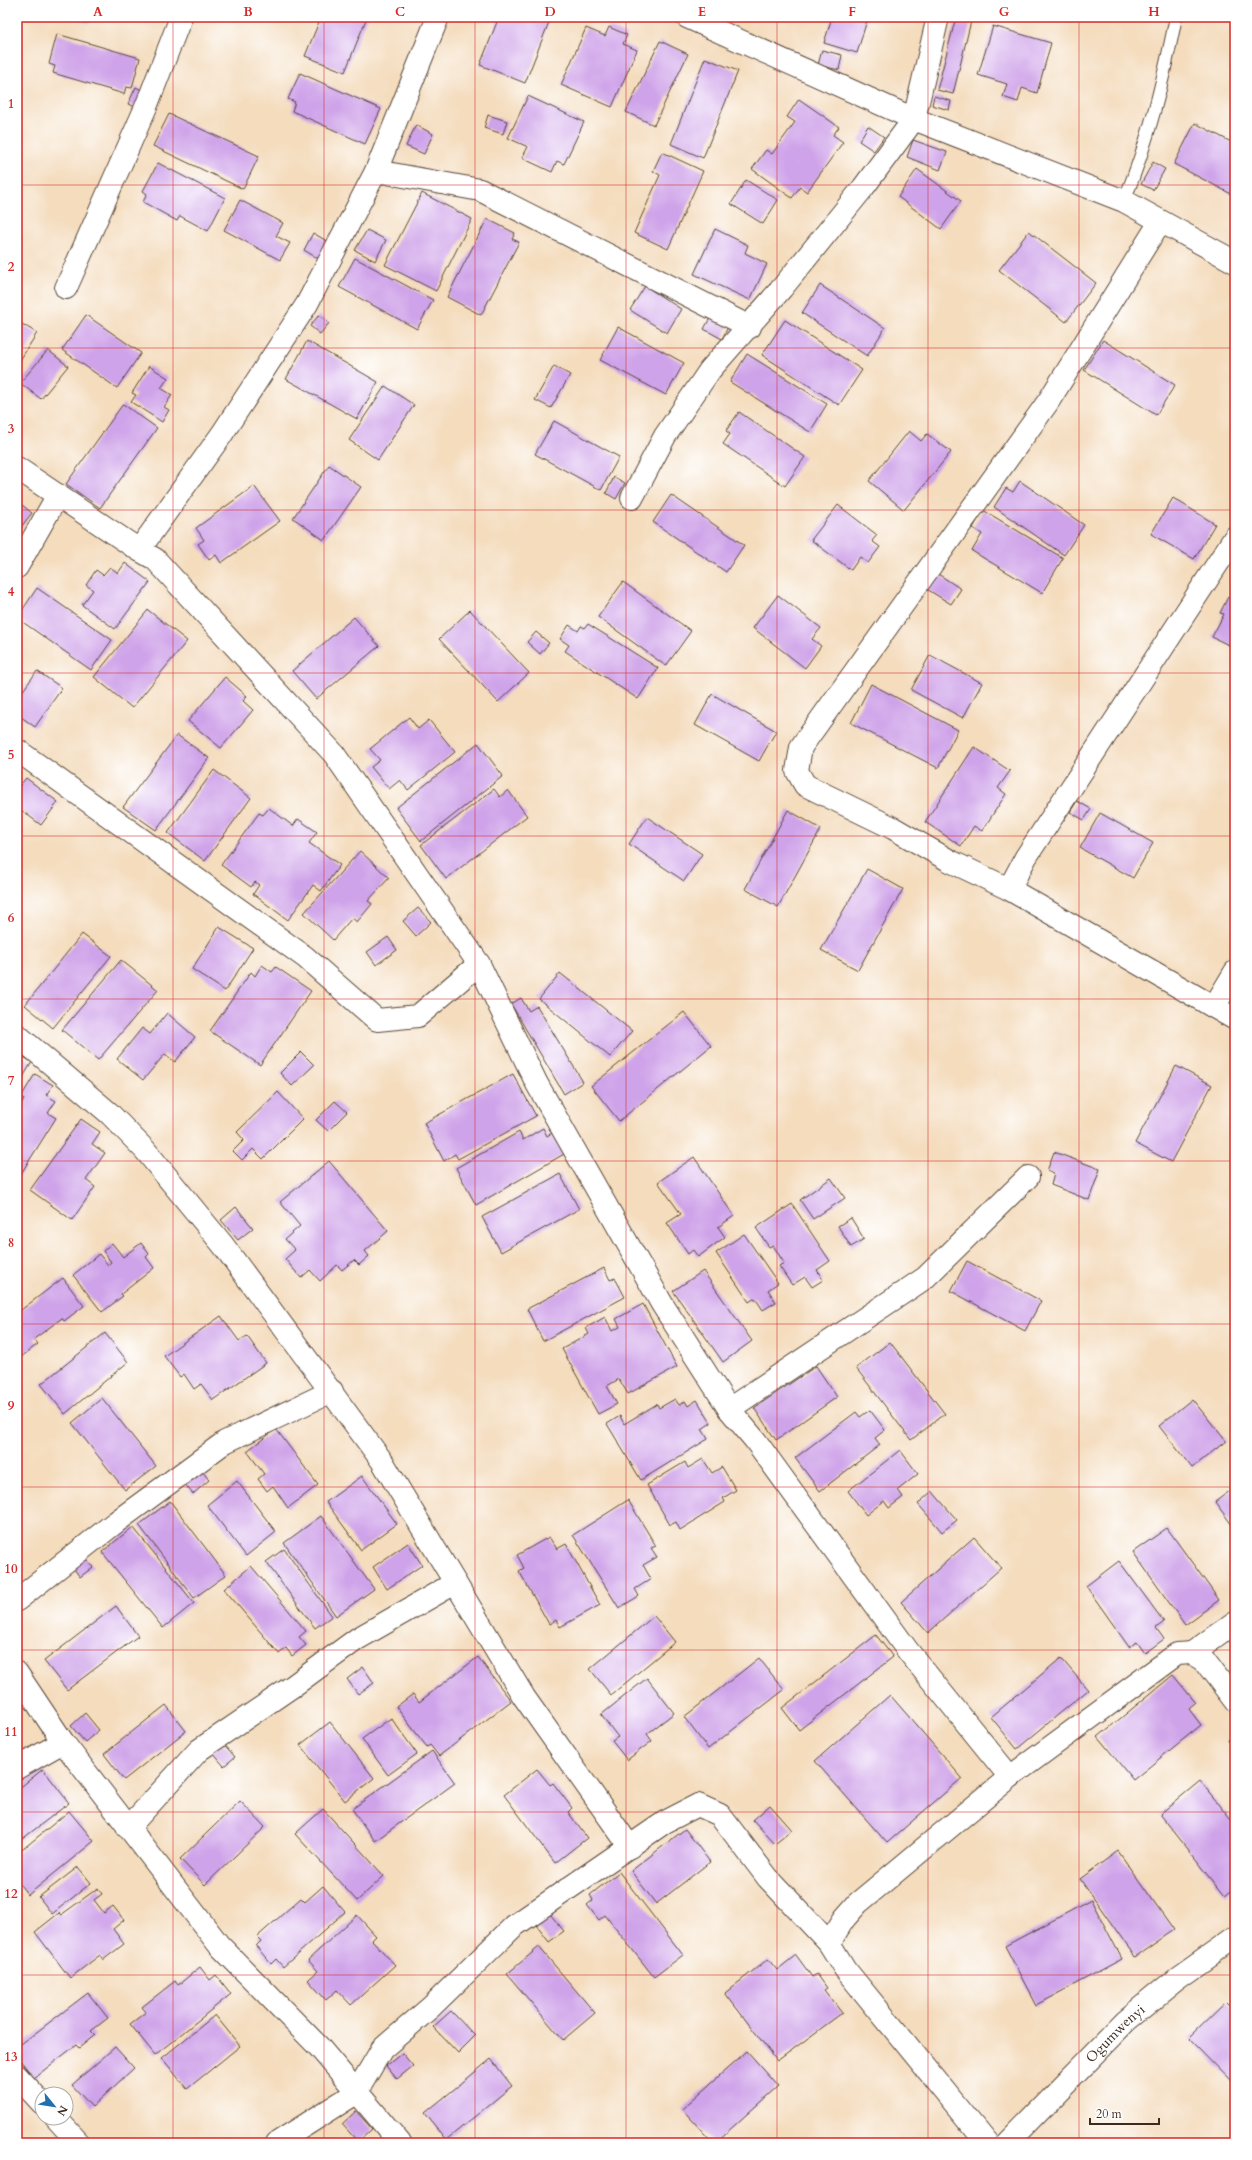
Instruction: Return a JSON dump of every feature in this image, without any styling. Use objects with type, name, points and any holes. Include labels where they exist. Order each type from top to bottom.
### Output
[{"type":"street","points":[[66,288],[146,107],[181,17]]},
{"type":"street","points":[[139,550],[222,434],[306,304],[376,171],[438,17]]},
{"type":"street","points":[[632,498],[664,436],[706,376],[750,327],[863,188],[914,118],[938,17]]},
{"type":"street","points":[[694,18],[914,118],[1124,201],[1235,262]]},
{"type":"street","points":[[376,171],[480,190],[750,327]]},
{"type":"street","points":[[1160,222],[1048,402],[801,747],[797,771],[805,785],[893,828],[950,860],[1009,889],[1235,1019]]},
{"type":"street","points":[[17,468],[139,550],[155,559],[334,754],[480,964],[541,1091],[662,1304],[729,1409],[755,1440],[908,1651],[1010,1777]]},
{"type":"street","points":[[17,567],[58,495]]},
{"type":"street","points":[[1009,889],[1026,857],[1235,537]]},
{"type":"street","points":[[17,750],[305,957],[377,1020],[418,1016],[480,964]]},
{"type":"street","points":[[1214,1007],[1235,972]]},
{"type":"street","points":[[17,1035],[109,1113],[145,1150],[223,1245],[332,1391],[382,1461],[524,1697],[630,1847]]},
{"type":"street","points":[[729,1409],[925,1278],[1028,1177]]},
{"type":"street","points":[[17,1600],[116,1522],[225,1442],[332,1391]]},
{"type":"street","points":[[128,1828],[199,1750],[293,1686],[357,1639],[455,1583]]},
{"type":"street","points":[[829,1943],[844,1919],[858,1903],[1010,1777],[1176,1654],[1192,1653],[1235,1622]]},
{"type":"street","points":[[1192,1653],[1204,1660],[1235,1701]]},
{"type":"street","points":[[17,1673],[63,1742],[219,1945],[319,2047],[356,2093],[400,2143]]},
{"type":"street","points":[[17,1768],[63,1742]]},
{"type":"street","points":[[277,2143],[356,2093],[382,2049],[430,2007],[514,1926],[665,1822],[698,1805],[720,1815],[768,1878],[829,1943],[845,1969],[987,2143]]},
{"type":"street","name":"Ogumwenyi","points":[[1007,2143],[1127,2020],[1176,1979],[1235,1938]]},
{"type":"street","points":[[17,2076],[34,2094]]},
{"type":"street","points":[[63,2126],[79,2143]]},
{"type":"lane","points":[[1124,201],[1138,166],[1159,97],[1176,17]]},
{"type":"building","points":[[71,17],[90,17],[88,23]]},
{"type":"building","points":[[321,17],[367,17],[345,72],[305,56]]},
{"type":"building","points":[[499,17],[551,17],[525,83],[480,65]]},
{"type":"building","points":[[832,17],[868,17],[857,53],[824,43]]},
{"type":"building","points":[[956,17],[972,17],[953,94],[937,90]]},
{"type":"building","points":[[993,26],[1051,43],[1037,93],[1022,88],[1018,102],[1003,97],[1007,84],[978,75]]},
{"type":"building","points":[[609,27],[627,35],[623,44],[637,50],[612,107],[561,85],[586,28],[605,36]]},
{"type":"building","points":[[57,34],[140,58],[132,88],[126,87],[124,94],[53,73],[55,66],[49,64]]},
{"type":"building","points":[[660,41],[688,54],[654,125],[626,112]]},
{"type":"building","points":[[822,50],[842,55],[839,70],[818,65]]},
{"type":"building","points":[[705,58],[738,71],[703,158],[671,144]]},
{"type":"building","points":[[300,73],[381,109],[365,144],[292,111],[295,102],[288,99]]},
{"type":"building","points":[[136,87],[145,92],[138,108],[128,104]]},
{"type":"building","points":[[528,96],[584,122],[564,164],[557,161],[552,172],[522,158],[528,147],[508,138]]},
{"type":"building","points":[[934,96],[951,101],[949,110],[932,105]]},
{"type":"building","points":[[799,99],[839,127],[833,135],[843,142],[807,192],[800,187],[792,198],[752,169],[766,150],[772,154],[795,122],[787,117]]},
{"type":"building","points":[[169,114],[259,156],[243,189],[153,146]]},
{"type":"building","points":[[488,115],[507,121],[503,134],[484,128]]},
{"type":"building","points":[[1195,123],[1235,144],[1235,196],[1174,164]]},
{"type":"building","points":[[416,125],[433,134],[424,154],[406,146]]},
{"type":"building","points":[[868,126],[884,137],[874,151],[859,141]]},
{"type":"building","points":[[913,140],[947,152],[940,170],[907,157]]},
{"type":"building","points":[[662,152],[703,171],[668,249],[634,233],[660,175],[653,171]]},
{"type":"building","points":[[1153,162],[1165,169],[1153,190],[1141,184]]},
{"type":"building","points":[[158,163],[225,198],[208,231],[180,216],[177,221],[143,202],[147,194],[143,191]]},
{"type":"building","points":[[917,169],[961,201],[941,229],[898,197]]},
{"type":"building","points":[[746,180],[778,200],[763,224],[731,204]]},
{"type":"building","points":[[422,193],[472,219],[436,291],[385,265]]},
{"type":"building","points":[[240,200],[283,223],[276,236],[290,243],[280,260],[224,230]]},
{"type":"building","points":[[487,219],[515,233],[512,239],[519,242],[481,315],[447,297]]},
{"type":"building","points":[[715,229],[748,245],[745,253],[767,264],[750,300],[694,274]]},
{"type":"building","points":[[367,230],[386,240],[375,261],[355,250]]},
{"type":"building","points":[[1029,231],[1096,283],[1066,322],[999,270]]},
{"type":"building","points":[[313,233],[332,244],[322,261],[304,250]]},
{"type":"building","points":[[17,237],[22,238],[17,253]]},
{"type":"building","points":[[355,258],[433,300],[417,329],[339,287]]},
{"type":"building","points":[[820,285],[885,328],[867,356],[802,313]]},
{"type":"building","points":[[645,286],[681,309],[667,333],[630,310]]},
{"type":"building","points":[[86,315],[141,353],[117,388],[62,350]]},
{"type":"building","points":[[319,315],[329,323],[320,334],[310,326]]},
{"type":"building","points":[[710,318],[728,327],[722,339],[704,329]]},
{"type":"building","points":[[785,320],[862,370],[839,405],[762,355]]},
{"type":"building","points":[[17,321],[37,333],[17,365]]},
{"type":"building","points":[[618,327],[684,363],[666,395],[600,360]]},
{"type":"building","points":[[1103,340],[1175,385],[1156,415],[1084,370]]},
{"type":"building","points":[[307,341],[378,382],[357,419],[286,379]]},
{"type":"building","points":[[48,350],[68,366],[41,399],[20,383]]},
{"type":"building","points":[[747,354],[827,404],[810,432],[730,382]]},
{"type":"building","points":[[149,366],[168,378],[161,388],[172,395],[164,407],[169,410],[162,422],[131,402],[136,395],[132,393]]},
{"type":"building","points":[[554,366],[570,375],[551,408],[535,400]]},
{"type":"building","points":[[385,386],[414,405],[378,460],[349,440]]},
{"type":"building","points":[[123,404],[157,428],[100,508],[66,484]]},
{"type":"building","points":[[739,412],[805,457],[785,486],[723,444],[730,434],[726,431]]},
{"type":"building","points":[[554,421],[619,457],[601,490],[535,454]]},
{"type":"building","points":[[909,431],[921,441],[927,434],[951,452],[904,510],[869,481]]},
{"type":"building","points":[[329,465],[361,487],[324,540],[293,518]]},
{"type":"building","points":[[614,477],[625,483],[616,499],[606,493]]},
{"type":"building","points":[[1020,481],[1084,525],[1064,555],[994,507],[1006,488],[1013,492]]},
{"type":"building","points":[[254,486],[280,521],[221,563],[216,555],[209,560],[198,544],[204,540],[196,528]]},
{"type":"building","points":[[671,495],[744,545],[726,572],[653,522]]},
{"type":"building","points":[[1173,498],[1215,524],[1194,559],[1151,534]]},
{"type":"building","points":[[17,501],[32,513],[17,532]]},
{"type":"building","points":[[838,505],[877,535],[872,541],[880,547],[868,563],[860,557],[851,570],[811,540]]},
{"type":"building","points":[[983,510],[1063,558],[1042,593],[972,551],[982,534],[973,528]]},
{"type":"building","points":[[125,563],[150,582],[115,629],[82,605],[93,590],[86,585],[96,570],[103,575],[110,567],[118,573]]},
{"type":"building","points":[[935,572],[961,589],[951,604],[925,588]]},
{"type":"building","points":[[623,582],[691,631],[666,666],[598,617]]},
{"type":"building","points":[[37,588],[112,640],[91,670],[17,618]]},
{"type":"building","points":[[778,595],[821,628],[812,639],[821,646],[805,668],[753,628]]},
{"type":"building","points":[[1228,597],[1235,601],[1235,648],[1212,637],[1224,614],[1220,613]]},
{"type":"building","points":[[148,610],[187,641],[132,708],[94,677]]},
{"type":"building","points":[[470,610],[529,673],[498,702],[439,639]]},
{"type":"building","points":[[354,617],[379,646],[316,699],[292,671]]},
{"type":"building","points":[[588,624],[658,668],[638,699],[565,651],[569,645],[560,639],[569,625],[578,631],[581,626],[585,628]]},
{"type":"building","points":[[536,632],[549,643],[540,654],[527,642]]},
{"type":"building","points":[[930,655],[982,683],[963,718],[911,690]]},
{"type":"building","points":[[37,671],[62,688],[35,727],[17,714],[17,699]]},
{"type":"building","points":[[225,677],[247,696],[243,701],[253,710],[221,748],[188,721]]},
{"type":"building","points":[[871,684],[958,730],[938,768],[851,723]]},
{"type":"building","points":[[712,694],[776,731],[759,761],[695,725]]},
{"type":"building","points":[[409,717],[418,729],[429,720],[455,752],[408,790],[400,780],[389,789],[371,767],[380,760],[370,749]]},
{"type":"building","points":[[177,735],[209,758],[156,830],[123,807]]},
{"type":"building","points":[[478,743],[503,776],[421,841],[396,808]]},
{"type":"building","points":[[974,747],[1010,771],[998,788],[1006,794],[982,831],[974,826],[961,846],[925,822]]},
{"type":"building","points":[[214,770],[251,798],[205,861],[168,833]]},
{"type":"building","points":[[26,778],[58,802],[41,825],[17,807],[17,789]]},
{"type":"building","points":[[494,789],[500,797],[508,790],[527,816],[446,879],[421,845]]},
{"type":"building","points":[[1077,801],[1091,809],[1084,820],[1070,812]]},
{"type":"building","points":[[269,808],[293,826],[298,819],[317,832],[309,843],[340,865],[321,891],[313,885],[288,920],[253,894],[259,885],[255,882],[251,887],[221,865],[259,813],[263,815]]},
{"type":"building","points":[[788,810],[821,829],[778,907],[745,889]]},
{"type":"building","points":[[1100,813],[1153,843],[1133,878],[1080,848]]},
{"type":"building","points":[[647,817],[702,854],[684,881],[629,844]]},
{"type":"building","points":[[360,851],[389,878],[368,901],[372,904],[357,922],[352,918],[333,940],[304,913]]},
{"type":"building","points":[[867,869],[903,889],[858,970],[821,950]]},
{"type":"building","points":[[418,908],[431,922],[416,936],[403,921]]},
{"type":"building","points":[[219,927],[253,948],[225,991],[192,969]]},
{"type":"building","points":[[82,934],[111,956],[53,1028],[25,1005]]},
{"type":"building","points":[[388,937],[397,950],[376,965],[367,952]]},
{"type":"building","points":[[121,960],[158,990],[98,1060],[62,1030]]},
{"type":"building","points":[[262,965],[272,972],[276,967],[311,991],[260,1065],[210,1031],[251,972],[255,976]]},
{"type":"building","points":[[560,973],[632,1031],[610,1057],[539,999]]},
{"type":"building","points":[[521,998],[529,1011],[537,1006],[583,1082],[564,1094],[511,1004]]},
{"type":"building","points":[[684,1012],[711,1046],[619,1121],[591,1086]]},
{"type":"building","points":[[167,1013],[195,1037],[175,1062],[165,1054],[143,1080],[117,1059],[142,1028],[150,1034]]},
{"type":"building","points":[[301,1052],[314,1065],[292,1086],[280,1073]]},
{"type":"building","points":[[18,1054],[32,1062],[17,1087],[17,1056]]},
{"type":"building","points":[[1176,1066],[1212,1085],[1171,1162],[1135,1143]]},
{"type":"building","points":[[35,1074],[53,1085],[46,1095],[56,1101],[48,1113],[56,1118],[17,1180],[17,1111],[24,1099],[21,1097]]},
{"type":"building","points":[[513,1074],[536,1116],[458,1159],[455,1154],[444,1161],[424,1123]]},
{"type":"building","points":[[278,1092],[303,1119],[263,1159],[253,1149],[242,1160],[233,1151],[244,1140],[237,1132]]},
{"type":"building","points":[[335,1101],[347,1112],[328,1131],[316,1120]]},
{"type":"building","points":[[81,1119],[100,1132],[92,1144],[105,1153],[86,1180],[95,1187],[72,1220],[30,1190]]},
{"type":"building","points":[[543,1128],[547,1136],[552,1133],[564,1154],[476,1205],[456,1168],[519,1132],[523,1140]]},
{"type":"building","points":[[1054,1152],[1100,1169],[1089,1200],[1051,1185],[1054,1174],[1047,1171]]},
{"type":"building","points":[[694,1157],[734,1216],[718,1227],[725,1237],[698,1257],[693,1250],[688,1254],[667,1223],[681,1214],[658,1182]]},
{"type":"building","points":[[329,1161],[388,1231],[365,1251],[369,1256],[359,1265],[354,1260],[342,1270],[337,1265],[320,1281],[310,1270],[301,1278],[285,1259],[295,1250],[285,1239],[300,1226],[280,1202]]},
{"type":"building","points":[[560,1174],[579,1209],[501,1252],[482,1217]]},
{"type":"building","points":[[831,1178],[845,1198],[813,1219],[800,1200]]},
{"type":"building","points":[[792,1204],[830,1261],[817,1270],[823,1280],[812,1287],[805,1277],[792,1285],[779,1266],[784,1263],[773,1245],[769,1247],[756,1228]]},
{"type":"building","points":[[236,1207],[253,1228],[238,1240],[221,1220]]},
{"type":"building","points":[[851,1218],[864,1239],[851,1247],[838,1226]]},
{"type":"building","points":[[744,1234],[778,1283],[768,1290],[776,1302],[763,1310],[755,1298],[749,1302],[716,1253]]},
{"type":"building","points":[[112,1243],[123,1257],[141,1243],[149,1254],[146,1257],[154,1268],[121,1294],[123,1296],[102,1312],[73,1275],[99,1254],[108,1265],[111,1262],[103,1251]]},
{"type":"building","points":[[967,1261],[1041,1301],[1025,1331],[951,1291]]},
{"type":"building","points":[[604,1268],[610,1280],[615,1278],[625,1297],[543,1341],[527,1309]]},
{"type":"building","points":[[703,1271],[752,1341],[723,1362],[673,1291]]},
{"type":"building","points":[[63,1278],[84,1306],[64,1321],[62,1318],[34,1339],[38,1344],[17,1360],[17,1313]]},
{"type":"building","points":[[643,1304],[677,1367],[628,1394],[619,1379],[607,1386],[617,1404],[598,1414],[562,1349],[589,1334],[586,1328],[605,1317],[612,1331],[620,1327],[616,1319]]},
{"type":"building","points":[[221,1316],[239,1341],[247,1336],[266,1363],[213,1400],[201,1384],[194,1389],[184,1374],[180,1377],[164,1356]]},
{"type":"building","points":[[105,1333],[128,1362],[65,1414],[41,1384]]},
{"type":"building","points":[[890,1342],[945,1414],[911,1440],[856,1368]]},
{"type":"building","points":[[816,1366],[837,1397],[776,1440],[754,1408]]},
{"type":"building","points":[[102,1398],[156,1466],[125,1490],[72,1423]]},
{"type":"building","points":[[675,1399],[679,1405],[685,1401],[688,1406],[697,1400],[711,1423],[702,1429],[708,1439],[641,1480],[607,1424],[620,1416],[624,1424],[657,1404],[659,1408]]},
{"type":"building","points":[[1192,1399],[1226,1441],[1192,1468],[1159,1426]]},
{"type":"building","points":[[870,1410],[885,1430],[875,1438],[880,1445],[820,1491],[795,1458],[856,1412],[860,1417]]},
{"type":"building","points":[[276,1429],[318,1485],[288,1508],[273,1486],[267,1491],[258,1479],[264,1474],[247,1451]]},
{"type":"building","points":[[900,1450],[918,1474],[898,1490],[903,1497],[889,1508],[884,1501],[866,1515],[848,1491]]},
{"type":"building","points":[[703,1459],[712,1473],[722,1467],[736,1490],[723,1498],[725,1502],[680,1530],[676,1522],[670,1525],[647,1485],[685,1462],[688,1468]]},
{"type":"building","points":[[199,1467],[209,1480],[193,1494],[182,1481]]},
{"type":"building","points":[[362,1476],[397,1524],[361,1550],[326,1502]]},
{"type":"building","points":[[237,1481],[276,1532],[246,1556],[207,1505]]},
{"type":"building","points":[[1235,1487],[1235,1529],[1215,1502]]},
{"type":"building","points":[[932,1491],[957,1520],[942,1532],[918,1504]]},
{"type":"building","points":[[628,1500],[656,1546],[651,1548],[657,1557],[643,1565],[651,1579],[635,1589],[639,1596],[619,1608],[573,1535]]},
{"type":"building","points":[[170,1501],[226,1575],[194,1598],[139,1525]]},
{"type":"building","points":[[321,1516],[374,1589],[336,1616],[284,1543]]},
{"type":"building","points":[[133,1527],[194,1603],[163,1628],[102,1552]]},
{"type":"building","points":[[1167,1528],[1219,1600],[1185,1625],[1133,1552]]},
{"type":"building","points":[[549,1537],[557,1549],[566,1544],[600,1605],[560,1627],[556,1620],[549,1624],[519,1571],[524,1568],[517,1555]]},
{"type":"building","points":[[974,1537],[1001,1568],[928,1633],[901,1602]]},
{"type":"building","points":[[408,1543],[422,1565],[387,1589],[373,1567]]},
{"type":"building","points":[[284,1549],[332,1616],[315,1628],[266,1562]]},
{"type":"building","points":[[83,1555],[93,1567],[80,1577],[71,1565]]},
{"type":"building","points":[[1119,1561],[1164,1622],[1156,1628],[1164,1639],[1145,1653],[1137,1642],[1129,1647],[1086,1586]]},
{"type":"building","points":[[251,1566],[306,1631],[299,1637],[306,1645],[292,1656],[286,1648],[279,1654],[224,1589]]},
{"type":"building","points":[[116,1606],[138,1636],[67,1690],[44,1661]]},
{"type":"building","points":[[654,1616],[675,1642],[611,1695],[590,1669]]},
{"type":"building","points":[[876,1635],[893,1657],[799,1730],[782,1708]]},
{"type":"building","points":[[478,1657],[511,1701],[439,1756],[430,1745],[427,1747],[396,1707],[413,1694],[419,1702]]},
{"type":"building","points":[[759,1658],[784,1690],[708,1749],[684,1717]]},
{"type":"building","points":[[1061,1658],[1088,1690],[1017,1749],[991,1717]]},
{"type":"building","points":[[363,1667],[374,1683],[358,1694],[347,1679]]},
{"type":"building","points":[[1173,1675],[1196,1703],[1189,1709],[1201,1725],[1133,1780],[1098,1737]]},
{"type":"building","points":[[647,1678],[674,1713],[647,1734],[652,1741],[627,1760],[612,1741],[618,1737],[601,1715]]},
{"type":"building","points":[[890,1695],[962,1778],[887,1843],[815,1761]]},
{"type":"building","points":[[166,1705],[186,1731],[124,1780],[104,1754]]},
{"type":"building","points":[[85,1713],[99,1730],[85,1742],[71,1726]]},
{"type":"building","points":[[391,1718],[417,1754],[388,1775],[362,1739]]},
{"type":"building","points":[[330,1722],[374,1778],[345,1801],[300,1745]]},
{"type":"building","points":[[1235,1736],[1235,1754],[1228,1740]]},
{"type":"building","points":[[223,1743],[235,1757],[224,1766],[212,1752]]},
{"type":"building","points":[[432,1751],[455,1783],[375,1841],[352,1809]]},
{"type":"building","points":[[43,1769],[69,1803],[17,1843],[17,1790]]},
{"type":"building","points":[[537,1769],[550,1785],[553,1783],[572,1808],[568,1812],[587,1838],[555,1863],[504,1795]]},
{"type":"building","points":[[1200,1781],[1235,1824],[1235,1888],[1225,1896],[1160,1814]]},
{"type":"building","points":[[240,1801],[265,1827],[205,1885],[180,1859]]},
{"type":"building","points":[[770,1805],[792,1830],[775,1844],[753,1820]]},
{"type":"building","points":[[323,1809],[384,1876],[357,1901],[295,1834]]},
{"type":"building","points":[[69,1811],[94,1841],[28,1895],[17,1881],[17,1854]]},
{"type":"building","points":[[685,1829],[710,1862],[656,1904],[631,1871]]},
{"type":"building","points":[[1118,1851],[1174,1930],[1135,1957],[1080,1879]]},
{"type":"building","points":[[78,1867],[91,1883],[52,1914],[39,1897]]},
{"type":"building","points":[[619,1872],[683,1955],[654,1977],[605,1915],[599,1920],[587,1905],[593,1900],[590,1895]]},
{"type":"building","points":[[323,1886],[345,1912],[283,1967],[276,1959],[271,1964],[256,1946],[261,1941],[257,1937],[301,1898],[305,1902]]},
{"type":"building","points":[[98,1888],[102,1894],[94,1900],[104,1913],[113,1906],[124,1920],[113,1929],[124,1944],[103,1960],[100,1955],[70,1978],[35,1932],[59,1913],[61,1915]]},
{"type":"building","points":[[1091,1900],[1122,1959],[1036,2005],[1005,1946]]},
{"type":"building","points":[[550,1914],[564,1931],[549,1942],[536,1925]]},
{"type":"building","points":[[357,1915],[376,1936],[372,1940],[395,1965],[351,2005],[337,1990],[326,2000],[308,1980],[318,1971],[308,1960]]},
{"type":"building","points":[[539,1947],[595,2013],[563,2040],[507,1974]]},
{"type":"building","points":[[796,1955],[812,1977],[817,1974],[827,1988],[824,1990],[842,2013],[777,2061],[725,1993],[768,1959],[777,1970]]},
{"type":"building","points":[[200,1967],[210,1980],[216,1975],[231,1994],[155,2055],[130,2024],[146,2012],[142,2007],[175,1981],[178,1985]]},
{"type":"building","points":[[88,1993],[108,2018],[91,2031],[95,2035],[79,2048],[76,2045],[34,2078],[17,2056],[17,2047]]},
{"type":"building","points":[[1226,2002],[1235,2011],[1235,2085],[1189,2038]]},
{"type":"building","points":[[451,2011],[475,2036],[458,2053],[433,2027]]},
{"type":"building","points":[[215,2015],[240,2046],[187,2089],[162,2058]]},
{"type":"building","points":[[115,2047],[134,2068],[92,2107],[72,2085]]},
{"type":"building","points":[[747,2051],[778,2086],[715,2143],[713,2143],[682,2109]]},
{"type":"building","points":[[402,2053],[413,2066],[397,2079],[386,2066]]},
{"type":"building","points":[[491,2059],[512,2086],[446,2140],[425,2113]]},
{"type":"building","points":[[356,2111],[372,2129],[358,2142],[342,2124]]}]
